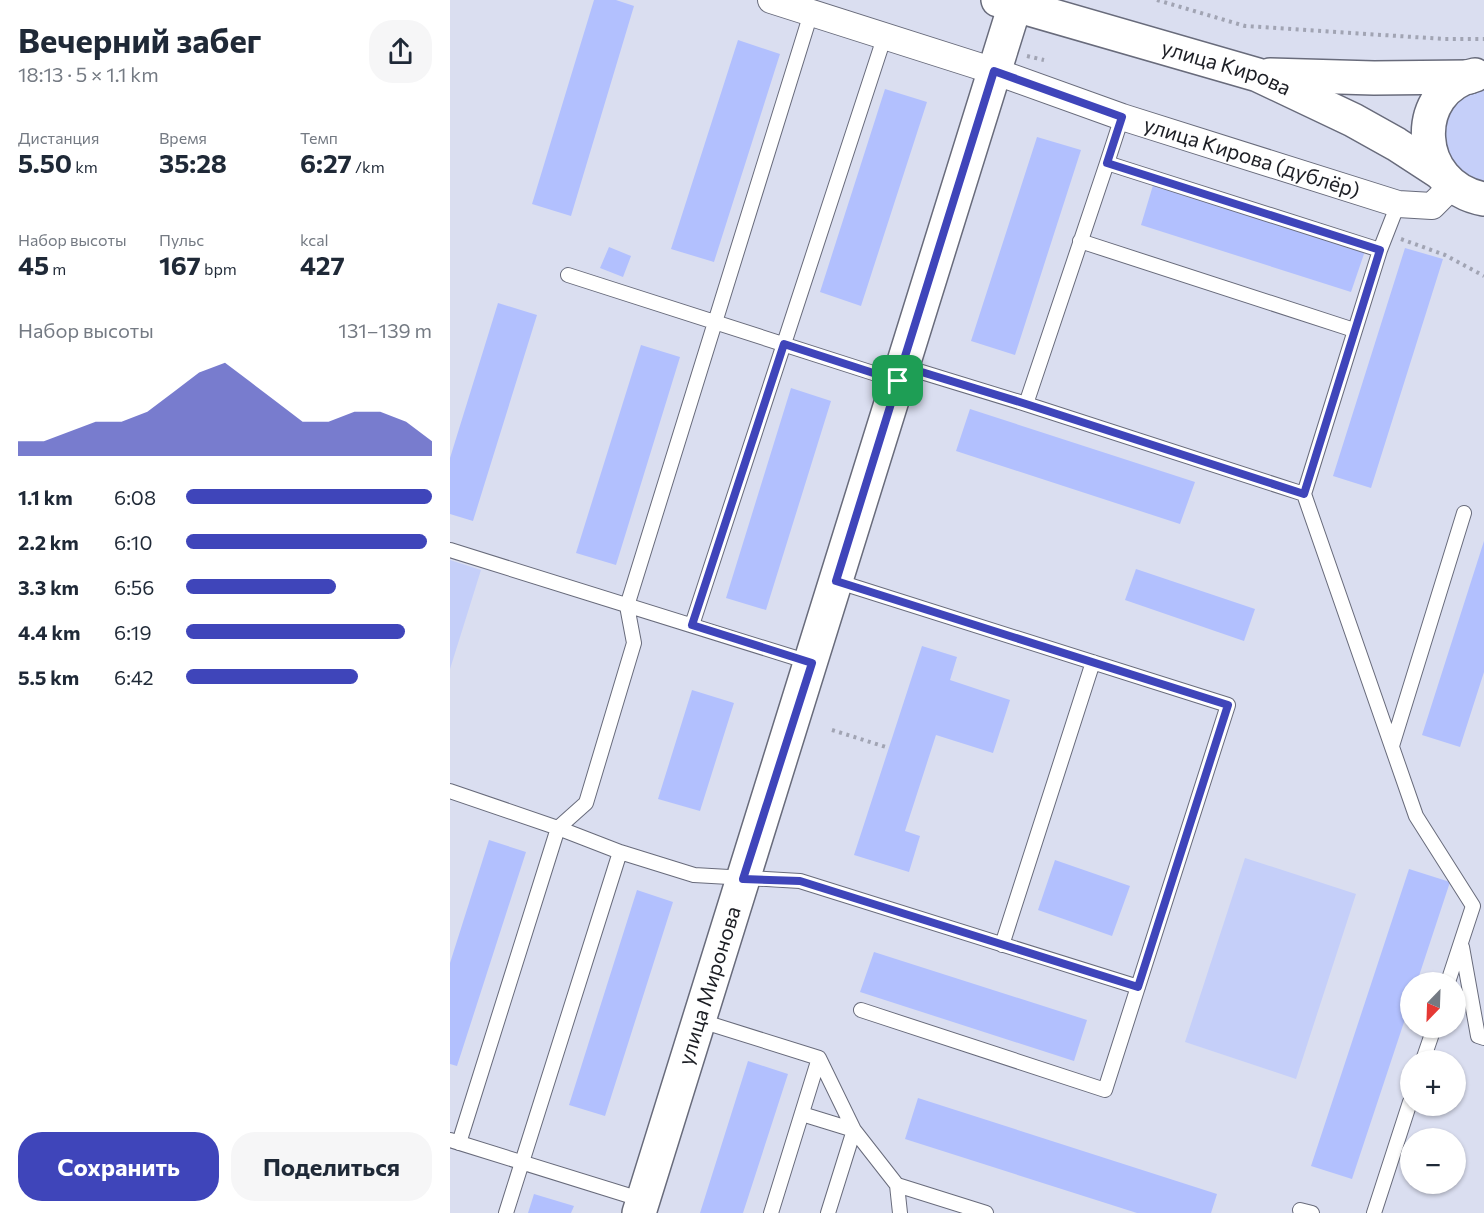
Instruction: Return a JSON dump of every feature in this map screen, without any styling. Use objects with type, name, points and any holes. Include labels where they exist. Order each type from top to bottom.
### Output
[{"type":"main road","name":"улица Миронова","points":[[641,1207],[812,663],[994,71],[1010,2]]},
{"type":"main road","name":"улица Кирова","points":[[1010,2],[1258,75],[1353,120],[1396,144],[1466,194]]},
{"type":"main road","points":[[1258,75],[1374,78],[1476,75]]},
{"type":"main road","points":[[1466,194],[1430,155],[1428,136],[1431,117],[1439,100],[1452,86],[1476,75]]},
{"type":"street","name":"улица Кирова (дублёр)","points":[[771,0],[994,71],[1122,117],[1398,204],[1432,206],[1466,194]]},
{"type":"lane","points":[[641,1207],[522,1163],[454,1142],[558,828],[586,803],[634,643],[627,606],[811,13]]},
{"type":"lane","points":[[692,625],[885,35]]},
{"type":"lane","points":[[1026,404],[1122,117]]},
{"type":"lane","points":[[1107,163],[1380,250]]},
{"type":"lane","points":[[1398,204],[1380,250],[1354,330],[1304,494],[1416,816],[1473,906],[1451,972]]},
{"type":"lane","points":[[1080,241],[1354,330]]},
{"type":"lane","points":[[568,275],[784,344],[1026,404],[1304,494]]},
{"type":"lane","points":[[1392,746],[1464,513]]},
{"type":"lane","points":[[450,550],[812,663]]},
{"type":"lane","points":[[836,581],[1228,705],[1105,1090],[861,1010]]},
{"type":"lane","points":[[1002,945],[1093,662]]},
{"type":"lane","points":[[450,791],[620,852],[694,875],[800,881],[1138,987]]},
{"type":"lane","points":[[506,1213],[620,852]]},
{"type":"lane","points":[[1461,943],[1481,1037]]},
{"type":"lane","points":[[1481,1037],[1484,1017]]},
{"type":"lane","points":[[698,1020],[819,1058],[854,1131],[897,1185],[900,1213]]},
{"type":"lane","points":[[771,1213],[819,1058]]},
{"type":"lane","points":[[802,1114],[854,1131]]},
{"type":"lane","points":[[1374,1213],[1405,1116]]},
{"type":"lane","points":[[828,1213],[854,1131]]},
{"type":"lane","points":[[897,1185],[986,1213]]},
{"type":"path","points":[[1157,0],[1245,26],[1444,39],[1484,39]]},
{"type":"path","points":[[1025,55],[1044,60]]},
{"type":"path","points":[[1386,234],[1445,255],[1484,276]]},
{"type":"path","points":[[832,730],[889,748]]},
{"type":"shaded area","points":[[1484,86],[1484,183],[1463,176],[1443,149],[1445,116],[1453,102]]},
{"type":"shaded area","points":[[450,560],[481,570],[450,669]]},
{"type":"shaded area","points":[[1245,858],[1356,894],[1296,1079],[1185,1042]]},
{"type":"building","points":[[594,0],[616,0],[634,6],[571,216],[532,204]]},
{"type":"building","points":[[738,40],[780,54],[714,262],[671,249]]},
{"type":"building","points":[[885,89],[927,102],[861,306],[820,292]]},
{"type":"building","points":[[1037,137],[1081,150],[1015,355],[971,341]]},
{"type":"building","points":[[1154,182],[1365,251],[1351,292],[1141,225]]},
{"type":"building","points":[[609,247],[631,256],[623,277],[600,268]]},
{"type":"building","points":[[1405,248],[1443,259],[1371,488],[1333,476]]},
{"type":"building","points":[[498,303],[537,315],[473,521],[450,514],[450,458]]},
{"type":"building","points":[[641,345],[680,357],[616,565],[576,553]]},
{"type":"building","points":[[791,388],[831,401],[766,610],[726,598]]},
{"type":"building","points":[[970,409],[1195,482],[1180,524],[956,451]]},
{"type":"building","points":[[1484,541],[1484,672],[1460,747],[1422,735]]},
{"type":"building","points":[[1136,569],[1255,609],[1244,641],[1125,600]]},
{"type":"building","points":[[922,646],[957,657],[950,680],[1010,700],[993,753],[936,735],[905,831],[920,836],[909,872],[854,855]]},
{"type":"building","points":[[692,690],[734,703],[700,811],[658,799]]},
{"type":"building","points":[[489,840],[526,852],[457,1066],[450,1064],[450,963]]},
{"type":"building","points":[[1055,860],[1130,886],[1112,936],[1038,910]]},
{"type":"building","points":[[1409,869],[1450,882],[1420,972],[1400,972],[1400,1034],[1352,1179],[1311,1166]]},
{"type":"building","points":[[637,890],[673,902],[605,1116],[569,1105]]},
{"type":"building","points":[[874,952],[1087,1020],[1074,1061],[860,992]]},
{"type":"building","points":[[748,1061],[788,1074],[743,1213],[700,1213]]},
{"type":"building","points":[[918,1098],[1217,1194],[1211,1213],[1137,1213],[905,1139]]},
{"type":"building","points":[[534,1194],[574,1206],[571,1213],[528,1213]]},
{"type":"route","points":[[898,381],[836,581],[1228,705],[1138,987],[800,881],[743,879],[812,663],[692,625],[784,344],[898,381],[902,366],[1304,494],[1380,250],[1107,163],[1122,117],[994,71],[902,366],[898,381]]}]
